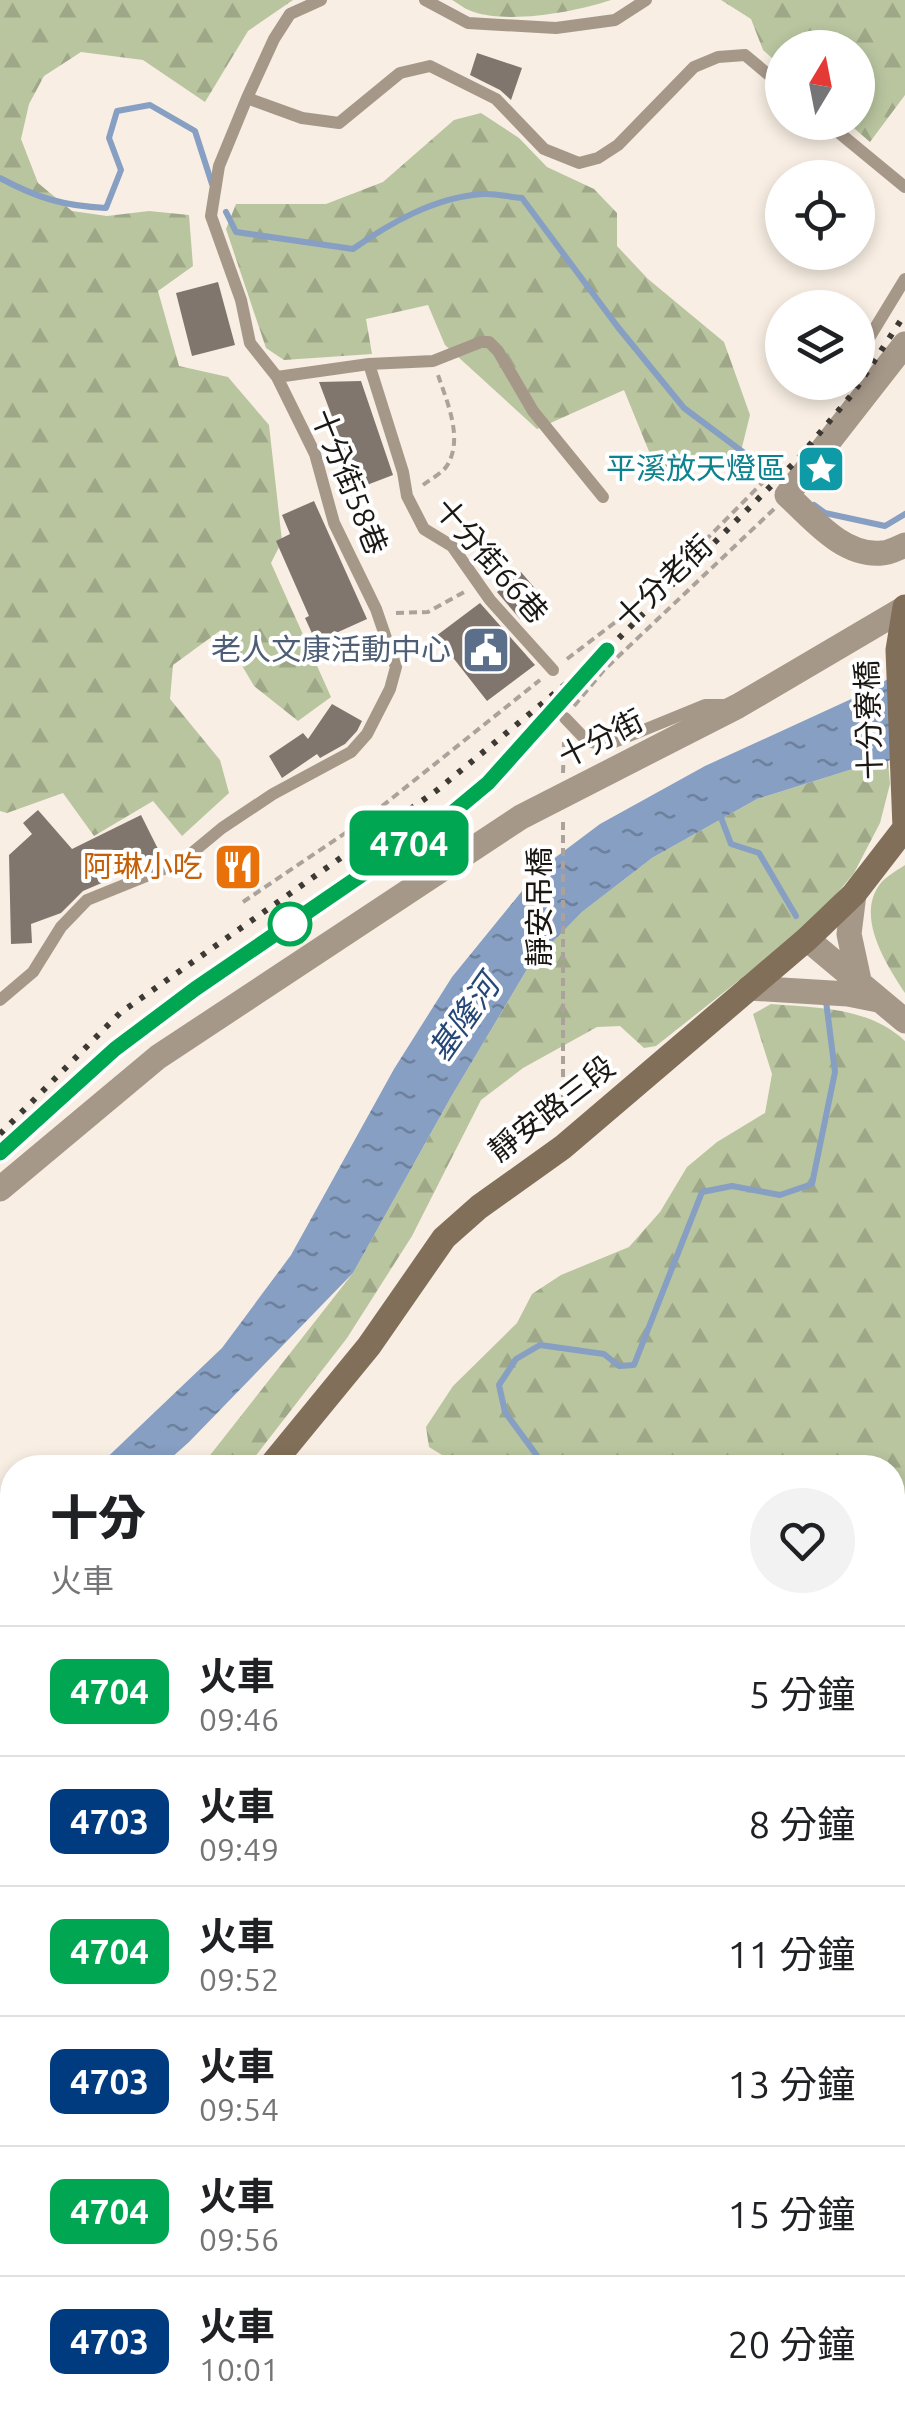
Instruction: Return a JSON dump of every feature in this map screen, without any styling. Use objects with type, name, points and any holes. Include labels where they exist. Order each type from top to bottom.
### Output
[{"type":"main road","name":"十分寮橋","points":[[904,608],[898,650],[905,828]]},
{"type":"main road","name":"靜安路三段","points":[[281,1455],[369,1346],[444,1238],[478,1207],[563,1147],[806,939],[854,894],[905,828]]},
{"type":"street","points":[[905,344],[787,495],[835,540],[880,554],[905,546]]},
{"type":"street","name":"十分街","points":[[0,1189],[158,1057],[522,817],[738,706],[904,608]]},
{"type":"street","points":[[854,894],[848,934],[869,992]]},
{"type":"street","points":[[806,939],[905,1021]]},
{"type":"street","points":[[749,988],[869,992]]},
{"type":"lane","points":[[321,0],[290,14],[247,98],[302,118],[340,122],[400,73],[430,66],[496,99],[544,149],[579,163],[598,158],[618,145],[694,67],[718,57],[745,55],[765,72]]},
{"type":"lane","points":[[425,0],[468,23],[556,28],[615,20],[646,0]]},
{"type":"lane","name":"十分街58巷","points":[[0,1000],[34,972],[61,927],[87,900],[180,862],[222,828],[351,752],[367,734],[390,690],[396,666],[376,609],[334,523],[315,454],[278,377],[250,343],[241,300],[211,216],[219,166],[247,98]]},
{"type":"lane","points":[[848,140],[905,187]]},
{"type":"lane","points":[[875,328],[905,279]]},
{"type":"lane","points":[[278,377],[369,364],[433,362],[480,342],[489,342],[498,350],[532,411],[603,498]]},
{"type":"lane","name":"十分街66巷","points":[[369,364],[407,496],[424,529],[452,546],[478,583],[553,670]]},
{"type":"lane","points":[[566,718],[587,740],[607,745],[705,705],[738,706]]},
{"type":"path","points":[[407,496],[447,467],[454,445],[451,414],[433,362]]},
{"type":"path","name":"十分老街","points":[[566,718],[604,670],[787,495]]},
{"type":"path","points":[[376,609],[402,615],[428,612],[478,583]]},
{"type":"path","points":[[562,781],[566,718]]},
{"type":"path","name":"靜安吊橋","points":[[562,820],[563,1147]]},
{"type":"green space","points":[[0,0],[293,0],[248,31],[205,102],[143,60],[81,52],[44,76],[29,104],[21,139],[38,183],[72,211],[107,216],[149,211],[189,215],[193,266],[158,291],[179,366],[228,377],[269,425],[282,541],[271,563],[331,697],[298,721],[254,686],[221,630],[173,665],[170,699],[220,760],[229,793],[182,836],[153,801],[94,836],[63,793],[7,813],[0,811]]},
{"type":"green space","points":[[452,0],[611,0],[561,12],[506,17],[471,11]]},
{"type":"green space","points":[[721,0],[905,0],[905,95],[875,135],[875,30],[765,30],[765,52],[751,19]]},
{"type":"green space","points":[[481,113],[519,138],[547,167],[594,189],[617,213],[617,246],[648,279],[724,342],[750,415],[737,467],[657,471],[624,390],[537,429],[445,345],[428,305],[366,319],[372,354],[284,360],[266,348],[226,229],[236,204],[326,204],[383,182],[454,120]]},
{"type":"green space","points":[[888,761],[890,784],[880,823],[854,873],[814,921],[656,1046],[644,1048],[620,1026],[597,1027],[523,1068],[481,1100],[412,1236],[347,1338],[256,1455],[210,1455],[353,1273],[529,966],[582,912],[652,858],[757,799]]},
{"type":"green space","points":[[905,865],[905,993],[876,940],[871,911],[880,884]]},
{"type":"green space","points":[[771,1004],[825,1008],[875,1021],[905,1041],[905,1455],[442,1455],[429,1447],[426,1427],[453,1386],[517,1323],[532,1294],[561,1275],[629,1247],[660,1212],[687,1167],[717,1142],[765,1113],[772,1074],[753,1014]]},
{"type":"water","name":"基隆河","points":[[905,667],[905,753],[757,799],[652,858],[582,912],[529,966],[353,1273],[174,1455],[110,1455],[222,1348],[291,1255],[394,1069],[452,977],[540,869],[600,824],[705,766],[873,689]]},
{"type":"building","points":[[477,53],[522,68],[511,100],[470,75]]},
{"type":"building","points":[[218,282],[235,345],[192,356],[176,293]]},
{"type":"building","points":[[361,381],[393,475],[359,488],[319,382]]},
{"type":"building","points":[[314,501],[367,619],[316,642],[305,618],[309,616],[276,541],[290,534],[282,515]]},
{"type":"building","points":[[521,572],[544,599],[520,619],[497,592]]},
{"type":"building","name":"老人文康活動中心","points":[[480,603],[535,665],[487,701],[436,636]]},
{"type":"building","points":[[332,704],[362,721],[357,731],[345,744],[320,758],[317,754],[282,778],[269,756],[303,733],[308,739]]},
{"type":"building","points":[[38,810],[72,849],[141,815],[162,857],[83,891],[61,913],[31,924],[32,943],[11,944],[9,855],[32,834],[23,823]]},
{"type":"waterway","points":[[0,178],[51,200],[106,208],[121,170],[109,138],[117,111],[150,105],[195,131],[212,184]]},
{"type":"waterway","points":[[226,212],[236,232],[353,249],[398,221],[448,200],[488,194],[522,198],[684,408],[763,467]]},
{"type":"waterway","points":[[814,505],[825,513],[885,526],[905,514]]},
{"type":"waterway","points":[[720,815],[731,844],[759,853],[796,916]]},
{"type":"waterway","points":[[536,1455],[505,1412],[499,1385],[516,1359],[540,1345],[604,1354],[619,1366],[634,1365],[702,1192],[732,1186],[780,1195],[812,1184],[835,1072],[826,1001]]},
{"type":"railway","points":[[0,1134],[120,1013],[436,791],[607,650],[797,460],[854,392],[905,314]]},
{"type":"railway","points":[[0,1153],[115,1049],[195,989],[452,813],[488,783],[555,707]]},
{"type":"train","name":"4704","points":[[0,1153],[115,1049],[195,989],[452,813],[488,783],[607,650]]},
{"type":"place","name":"平溪放天燈區","points":[[821,469]]},
{"type":"place","name":"老人文康活動中心","points":[[486,650]]},
{"type":"place","name":"阿琳小吃","points":[[238,867]]}]
